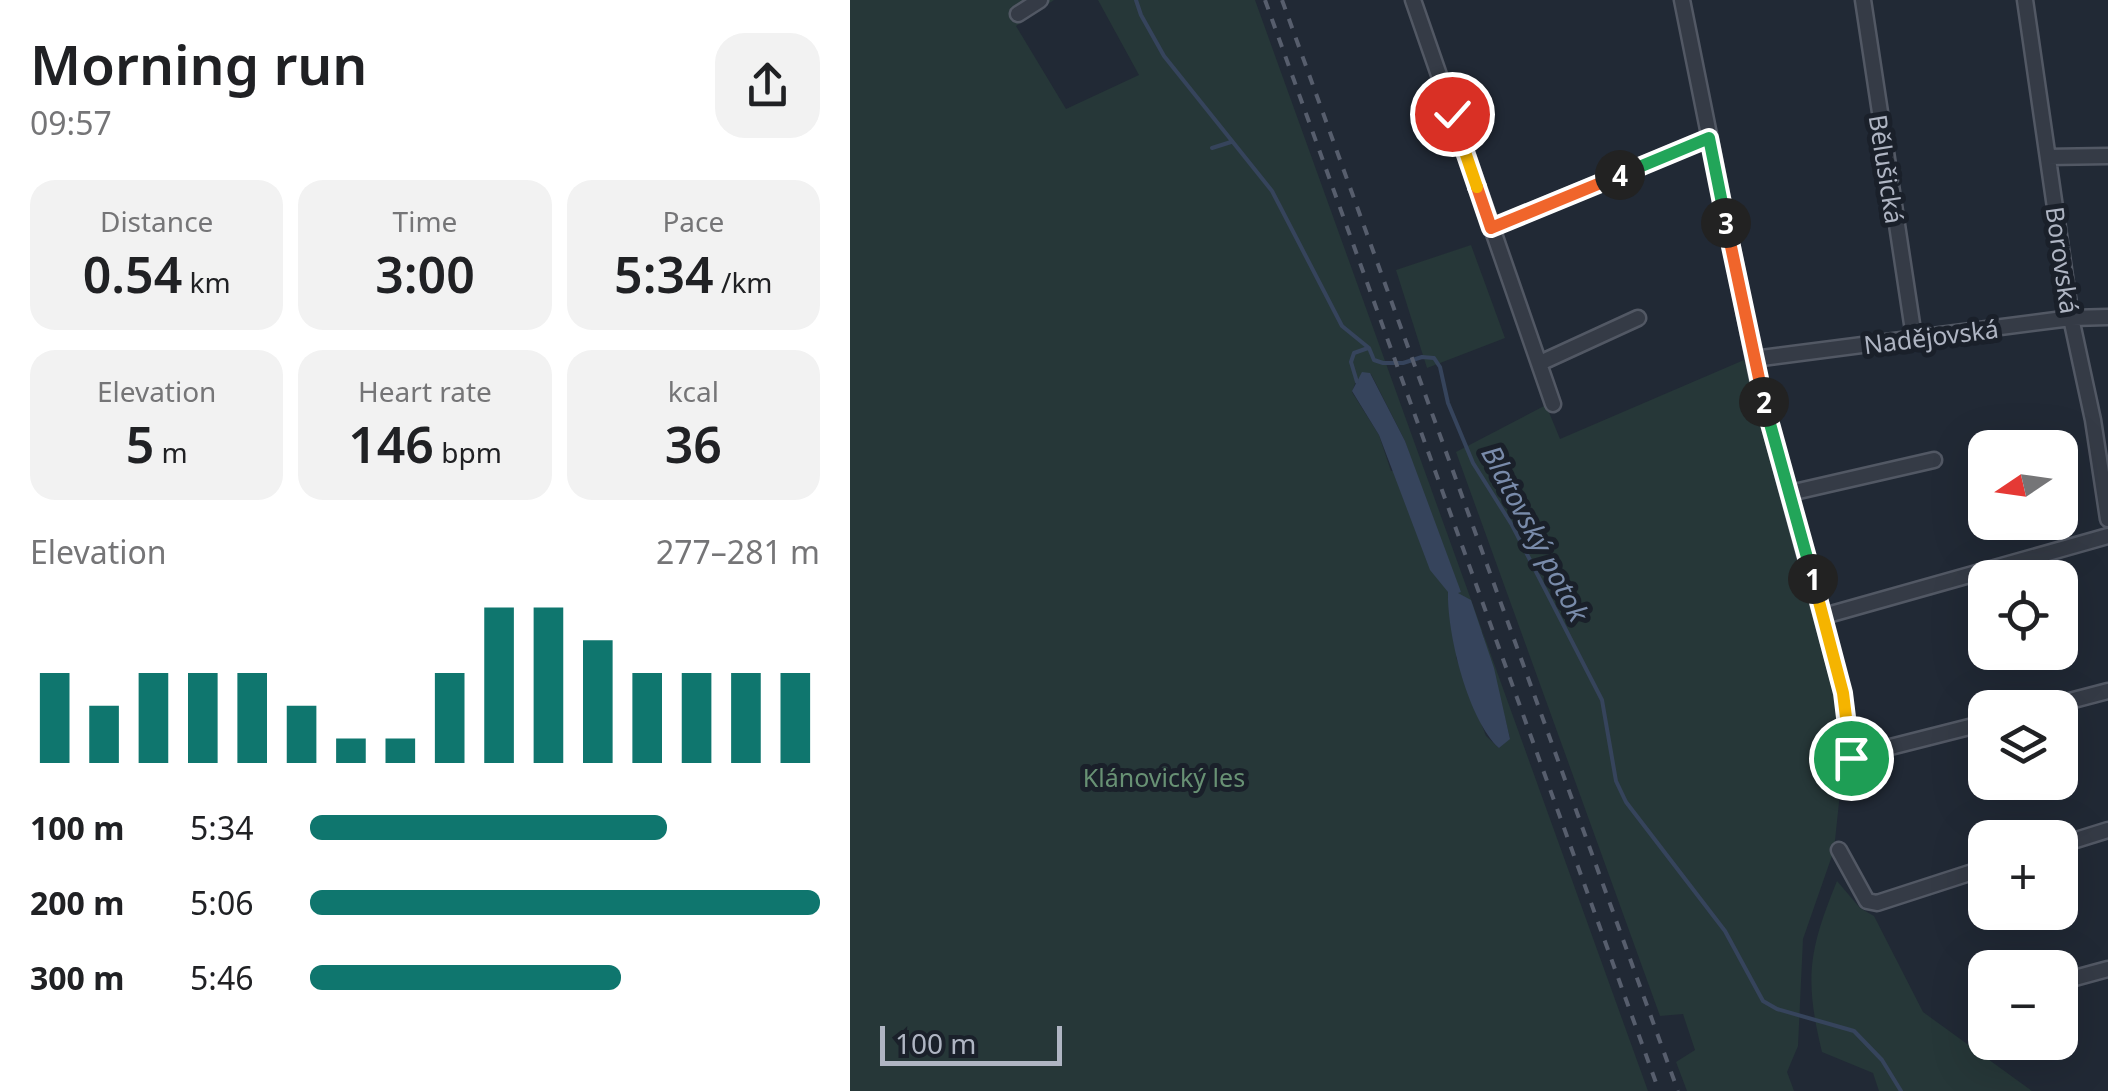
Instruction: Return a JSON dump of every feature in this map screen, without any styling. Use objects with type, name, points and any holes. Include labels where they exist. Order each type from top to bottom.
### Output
[{"type":"street","points":[[1018,14],[1040,0]]},
{"type":"street","points":[[1413,0],[1553,404]]},
{"type":"street","points":[[1682,0],[1754,359],[1843,693],[1851,758],[1968,727]]},
{"type":"street","name":"Bělušická","points":[[1863,0],[1914,337]]},
{"type":"street","name":"Borovská","points":[[2026,0],[2071,318],[2093,420],[2108,519]]},
{"type":"street","points":[[1491,228],[1709,138]]},
{"type":"street","points":[[2048,157],[2108,156]]},
{"type":"street","name":"Nadějovská","points":[[1754,359],[2108,316]]},
{"type":"street","points":[[1540,363],[1638,318]]},
{"type":"street","points":[[1790,493],[1934,460]]},
{"type":"street","points":[[1824,616],[2108,536]]},
{"type":"street","points":[[2078,699],[2108,691]]},
{"type":"street","points":[[2078,839],[2108,830]]},
{"type":"street","points":[[1839,850],[1866,901],[1876,902],[1968,873]]},
{"type":"street","points":[[2078,977],[2108,969]]},
{"type":"green space","name":"Klánovický les","points":[[850,0],[1054,0],[1016,26],[1066,109],[1139,75],[1098,0],[1255,0],[1648,1091],[850,1091]],"holes":[[[1371,374],[1405,441],[1414,470],[1391,471],[1379,435],[1352,392],[1356,381]],[[1482,631],[1510,738],[1499,748],[1486,736],[1456,657]]]},
{"type":"green space","points":[[1471,245],[1505,338],[1427,368],[1396,270]]},
{"type":"green space","points":[[1744,360],[1834,697],[1843,764],[1834,850],[1803,939],[1798,1046],[1787,1072],[1794,1091],[1687,1091],[1676,1062],[1695,1050],[1683,1014],[1660,1016],[1456,452],[1546,405],[1560,439]]},
{"type":"green space","points":[[1837,881],[1860,908],[1874,916],[1923,1012],[1968,1045],[1968,1060],[1989,1060],[2032,1091],[1879,1091],[1873,1073],[1822,1052],[1811,984],[1820,926]]},
{"type":"water","points":[[1362,372],[1370,373],[1405,441],[1461,592],[1458,593],[1471,600],[1494,668],[1510,739],[1499,748],[1469,697],[1451,630],[1448,592],[1430,570],[1379,435],[1352,391]]},
{"type":"waterway","name":"Blatovský potok","points":[[1136,0],[1164,56],[1272,191],[1342,326],[1369,348],[1374,360],[1403,363],[1434,358],[1440,367],[1448,403],[1473,463],[1512,525],[1602,700],[1616,781],[1626,802],[1725,931],[1763,1001],[1777,1009],[1854,1031],[1882,1060],[1901,1091]]},
{"type":"waterway","points":[[1212,148],[1231,142]]},
{"type":"waterway","points":[[1357,382],[1351,362],[1354,353],[1368,348]]},
{"type":"railway","points":[[1265,0],[1659,1091]]},
{"type":"railway","points":[[1282,0],[1678,1091]]},
{"type":"route","points":[[1452,114],[1491,228],[1709,138],[1760,388],[1843,693],[1851,758]]}]
